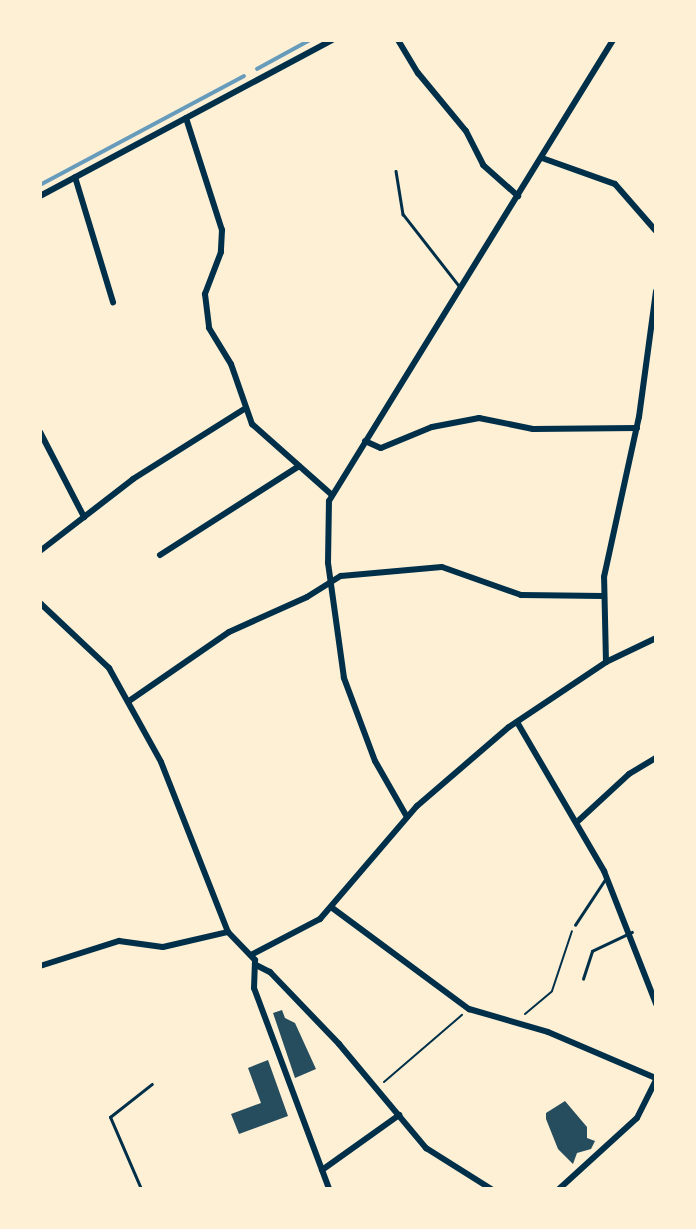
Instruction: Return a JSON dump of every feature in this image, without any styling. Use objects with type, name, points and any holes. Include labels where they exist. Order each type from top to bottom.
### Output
[{"type":"street","points":[[40,196],[332,40]]},
{"type":"street","points":[[398,40],[418,73],[470,135],[483,165],[518,196]]},
{"type":"street","points":[[407,817],[375,761],[349,696],[331,581],[332,495],[614,40]]},
{"type":"street","points":[[186,118],[222,230],[204,312],[231,364],[244,409],[260,434],[332,495]]},
{"type":"street","points":[[542,158],[615,184],[656,231]]},
{"type":"street","points":[[75,177],[113,302]]},
{"type":"street","points":[[606,662],[603,596],[605,567],[637,428],[656,291]]},
{"type":"street","points":[[40,551],[132,479],[244,409]]},
{"type":"street","points":[[365,441],[379,448],[432,427],[474,418],[533,429],[637,428]]},
{"type":"street","points":[[40,432],[84,517]]},
{"type":"street","points":[[160,555],[299,466]]},
{"type":"street","points":[[129,701],[221,636],[307,597],[345,575],[442,567],[522,595],[603,596]]},
{"type":"street","points":[[40,603],[105,663],[129,701],[172,786],[228,932],[251,955],[256,964],[270,972],[377,1087],[432,1153],[492,1189]]},
{"type":"street","points":[[251,955],[302,932],[331,907],[407,817],[517,722],[606,662],[656,638]]},
{"type":"street","points":[[517,722],[607,877],[632,932],[656,1003]]},
{"type":"street","points":[[577,822],[629,774],[656,758]]},
{"type":"street","points":[[331,907],[469,1009],[548,1032],[656,1079],[637,1118],[564,1187]]},
{"type":"street","points":[[40,966],[115,942],[163,947],[228,932]]},
{"type":"street","points":[[256,964],[254,988],[330,1189]]},
{"type":"street","points":[[322,1171],[399,1115]]},
{"type":"lane","points":[[396,171],[403,214],[461,288]]},
{"type":"lane","points":[[575,925],[607,877]]},
{"type":"lane","points":[[583,979],[592,951],[632,932]]},
{"type":"lane","points":[[141,1189],[110,1117],[152,1084]]},
{"type":"path","points":[[513,1023],[548,996],[575,925]]},
{"type":"path","points":[[377,1087],[469,1009]]},
{"type":"building","points":[[282,1010],[285,1018],[295,1023],[316,1069],[295,1078],[273,1013]]},
{"type":"building","points":[[268,1060],[288,1116],[239,1134],[231,1114],[261,1103],[248,1068]]},
{"type":"building","points":[[565,1101],[587,1127],[587,1138],[595,1141],[591,1149],[577,1153],[573,1164],[558,1149],[546,1119],[546,1113]]},
{"type":"waterway","points":[[257,69],[310,40]]},
{"type":"waterway","points":[[40,185],[244,76]]}]
